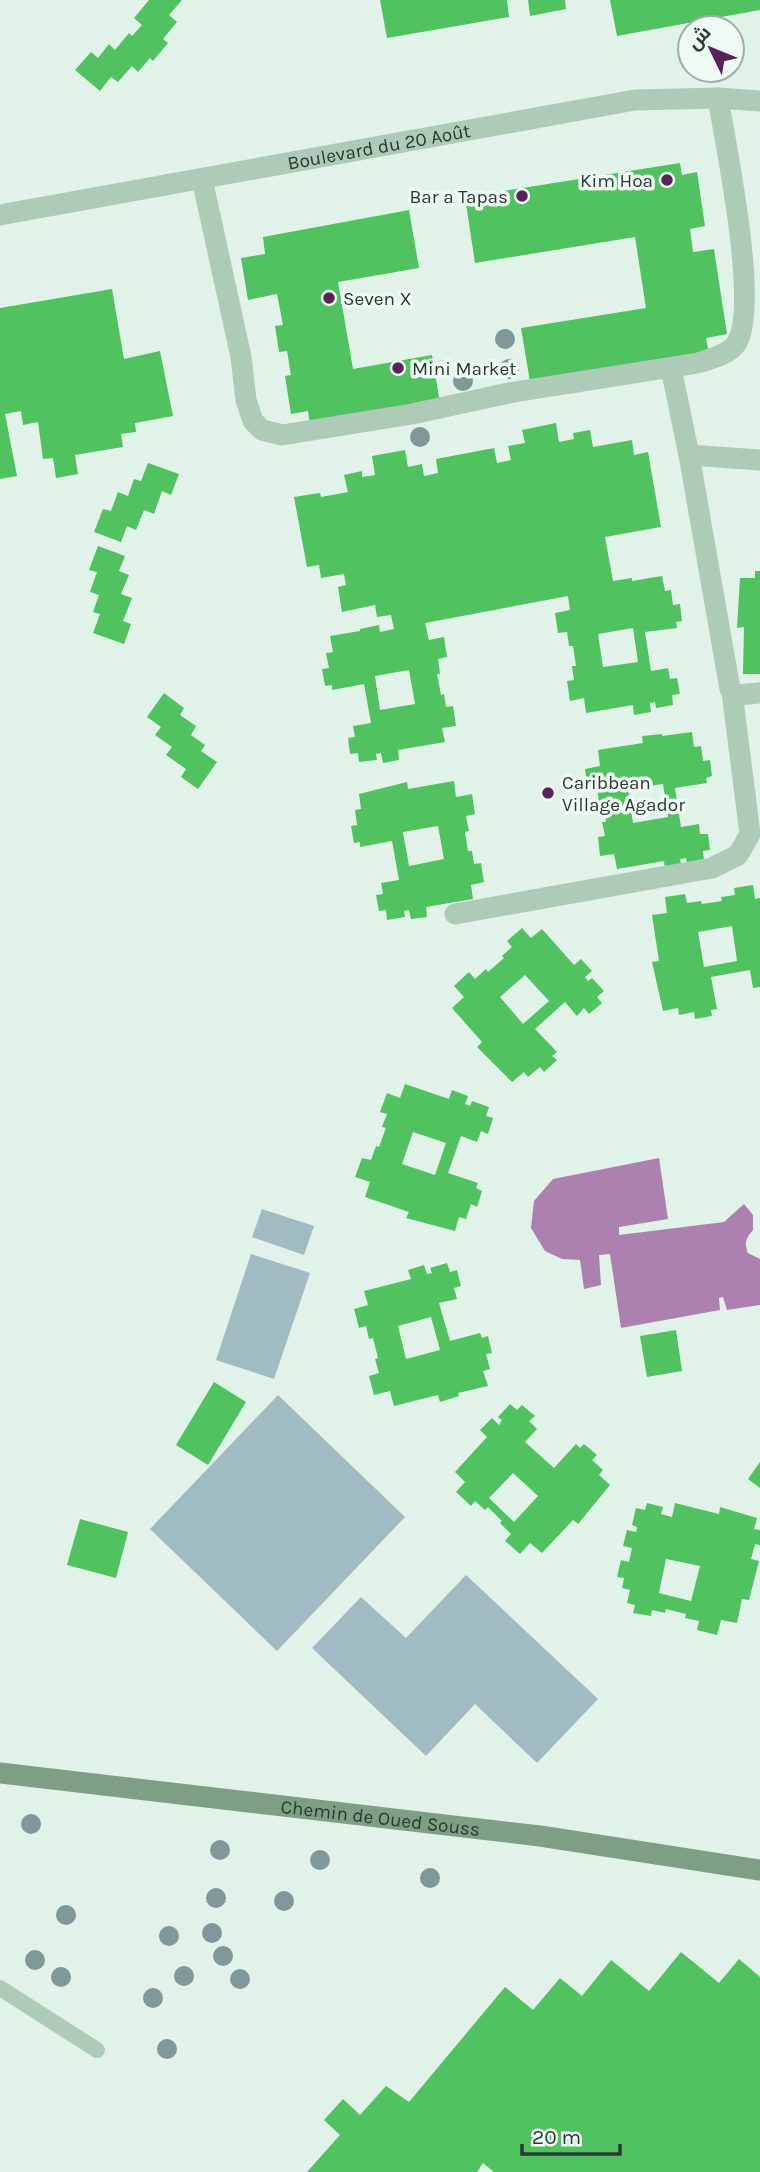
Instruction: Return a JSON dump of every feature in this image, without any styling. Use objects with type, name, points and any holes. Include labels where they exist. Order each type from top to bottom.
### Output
[{"type":"street","name":"Boulevard du 20 Août","points":[[0,215],[635,100],[718,98],[760,101]]},
{"type":"street","points":[[202,179],[242,357],[247,400],[253,421],[262,430],[282,435],[698,363],[720,356],[736,344],[745,325],[748,286],[718,98]]},
{"type":"street","points":[[671,368],[730,689],[737,695],[760,693]]},
{"type":"street","points":[[689,455],[760,460]]},
{"type":"street","points":[[454,914],[712,868],[738,855],[750,834],[733,692]]},
{"type":"street","name":"Chemin de Oued Souss","points":[[0,1773],[540,1836],[760,1870]]},
{"type":"lane","points":[[0,1988],[97,2050]]},
{"type":"shaded area","points":[[659,1158],[668,1219],[619,1227],[619,1235],[724,1222],[744,1204],[753,1215],[753,1230],[746,1241],[748,1253],[760,1259],[760,1305],[727,1310],[723,1297],[719,1298],[720,1310],[621,1328],[610,1254],[599,1255],[601,1285],[584,1289],[580,1260],[562,1259],[545,1251],[531,1228],[534,1201],[553,1179]]},
{"type":"shaded area","points":[[262,1209],[314,1226],[304,1255],[252,1237]]},
{"type":"shaded area","points":[[251,1254],[310,1273],[274,1379],[216,1360]]},
{"type":"shaded area","points":[[278,1395],[405,1517],[277,1651],[150,1529]]},
{"type":"shaded area","points":[[466,1575],[598,1699],[537,1763],[475,1704],[426,1756],[312,1648],[361,1597],[406,1638]]},
{"type":"building","points":[[149,0],[182,0],[169,15],[177,22],[163,39],[168,43],[153,61],[150,58],[138,72],[132,66],[118,82],[111,77],[100,91],[75,70],[91,52],[98,58],[109,44],[115,50],[129,33],[132,36],[142,25],[134,18]]},
{"type":"building","points":[[380,0],[507,0],[509,17],[387,38]]},
{"type":"building","points":[[528,0],[565,0],[566,9],[530,16]]},
{"type":"building","points":[[610,0],[760,0],[760,10],[738,14],[676,14],[676,25],[617,36]]},
{"type":"building","points":[[680,163],[682,175],[697,172],[705,226],[690,229],[693,252],[714,249],[727,334],[706,338],[709,354],[530,382],[521,328],[646,308],[635,237],[475,263],[465,197]]},
{"type":"building","points":[[409,210],[419,268],[338,282],[353,369],[432,355],[440,403],[310,426],[308,411],[291,414],[285,376],[291,375],[287,351],[279,352],[275,326],[283,325],[277,294],[248,300],[241,258],[265,254],[263,237]]},
{"type":"building","points":[[112,289],[124,359],[160,351],[173,416],[135,423],[136,432],[121,434],[123,447],[75,455],[78,474],[56,478],[53,458],[43,459],[38,422],[23,425],[21,411],[5,414],[17,476],[0,479],[0,308]]},
{"type":"building","points":[[556,423],[559,442],[574,439],[573,433],[590,430],[593,447],[632,440],[634,455],[648,452],[661,527],[605,537],[613,581],[662,576],[665,591],[671,590],[673,605],[680,604],[682,621],[676,622],[677,628],[645,632],[651,671],[668,668],[670,679],[677,678],[680,694],[672,695],[673,705],[656,708],[655,702],[650,703],[651,712],[634,715],[633,705],[586,713],[584,698],[570,701],[567,681],[574,680],[572,666],[576,666],[573,646],[569,646],[567,632],[558,633],[555,613],[570,610],[568,596],[425,623],[429,640],[444,637],[447,657],[438,659],[440,674],[437,674],[446,707],[453,706],[456,726],[442,728],[445,742],[398,750],[399,760],[383,763],[381,753],[376,754],[377,760],[359,762],[358,753],[350,754],[348,738],[355,737],[353,726],[371,723],[364,684],[332,690],[332,685],[325,686],[322,669],[329,668],[326,653],[333,652],[330,636],[379,625],[380,632],[394,629],[391,615],[377,617],[375,605],[342,612],[338,587],[346,585],[344,574],[321,578],[319,565],[307,567],[294,497],[320,493],[321,497],[348,492],[344,475],[362,471],[362,477],[375,475],[372,456],[405,450],[408,467],[422,464],[424,476],[438,473],[436,459],[494,448],[497,463],[511,460],[508,446],[525,443],[522,430]],"holes":[[[633,628],[638,662],[603,667],[598,634]],[[409,670],[415,704],[380,710],[375,676]]]},
{"type":"building","points":[[148,463],[179,474],[171,495],[162,491],[154,514],[144,510],[136,530],[127,526],[121,542],[94,532],[103,509],[111,511],[118,492],[128,496],[134,479],[141,481]]},
{"type":"building","points":[[98,546],[125,556],[119,571],[129,575],[121,594],[132,598],[123,621],[131,624],[124,644],[93,633],[100,614],[93,612],[99,595],[90,592],[97,572],[89,570]]},
{"type":"building","points":[[755,571],[760,571],[760,674],[743,674],[744,627],[737,628],[740,578],[755,578]]},
{"type":"building","points":[[164,693],[184,708],[180,715],[196,726],[191,735],[205,745],[201,751],[217,762],[198,789],[181,777],[186,769],[166,755],[172,747],[155,735],[161,727],[147,717]]},
{"type":"building","points":[[692,732],[694,747],[701,746],[703,761],[710,760],[712,776],[706,778],[707,783],[675,788],[681,827],[699,824],[700,834],[708,834],[710,850],[703,851],[704,861],[687,863],[686,858],[680,859],[682,868],[665,870],[664,861],[617,869],[614,854],[600,856],[598,837],[605,836],[602,822],[606,822],[603,802],[599,802],[597,788],[588,789],[585,769],[600,766],[598,750],[643,743],[642,736]],"holes":[[[663,784],[668,817],[633,823],[628,789]]]},
{"type":"building","points":[[454,781],[456,797],[472,794],[475,814],[466,816],[469,831],[465,832],[468,851],[472,851],[474,864],[481,863],[484,882],[471,885],[473,899],[426,907],[427,917],[411,919],[409,910],[404,911],[405,917],[387,920],[386,910],[379,911],[376,895],[383,894],[381,883],[399,880],[392,841],[360,847],[360,842],[354,843],[351,826],[357,825],[355,810],[361,809],[359,794],[407,782],[408,789]],"holes":[[[438,826],[444,859],[409,866],[403,832]]]},
{"type":"building","points":[[753,885],[755,899],[760,898],[760,987],[753,988],[750,970],[711,977],[717,1009],[711,1010],[712,1016],[695,1019],[694,1012],[679,1015],[678,1008],[663,1011],[652,962],[659,961],[652,915],[667,913],[665,897],[685,894],[687,903],[701,901],[702,904],[722,901],[721,897],[735,895],[734,888]],"holes":[[[732,926],[737,961],[704,967],[698,932]]]},
{"type":"building","points":[[522,928],[531,938],[542,929],[574,965],[581,959],[592,971],[585,977],[588,981],[592,978],[604,991],[597,997],[602,1003],[589,1014],[584,1008],[577,1016],[565,1002],[535,1029],[557,1052],[552,1056],[557,1060],[544,1072],[540,1067],[528,1077],[524,1072],[512,1082],[477,1047],[482,1042],[452,1008],[464,997],[454,986],[469,972],[475,979],[486,969],[488,972],[512,947],[507,941]],"holes":[[[525,975],[549,1001],[523,1024],[500,997]]]},
{"type":"building","points":[[405,1084],[449,1099],[452,1090],[468,1096],[465,1104],[470,1106],[472,1101],[489,1107],[486,1116],[493,1118],[488,1134],[481,1131],[477,1142],[461,1136],[448,1173],[478,1183],[476,1188],[482,1191],[477,1207],[471,1204],[466,1219],[459,1217],[455,1231],[406,1218],[409,1212],[365,1197],[370,1182],[355,1177],[362,1158],[371,1160],[376,1146],[379,1147],[386,1128],[382,1127],[387,1114],[380,1112],[387,1093],[400,1098]],"holes":[[[413,1132],[446,1143],[435,1175],[402,1164]]]},
{"type":"building","points":[[447,1263],[450,1272],[457,1270],[461,1286],[454,1288],[457,1299],[439,1303],[450,1341],[480,1333],[482,1338],[488,1336],[492,1353],[486,1354],[490,1369],[483,1371],[488,1386],[458,1393],[459,1396],[440,1402],[438,1395],[394,1406],[390,1391],[374,1395],[369,1376],[379,1373],[375,1359],[378,1358],[373,1338],[369,1339],[366,1326],[359,1328],[354,1309],[368,1305],[364,1291],[411,1279],[408,1270],[424,1265],[427,1274],[432,1273],[430,1268]],"holes":[[[431,1317],[440,1350],[406,1359],[398,1326]]]},
{"type":"building","points":[[676,1330],[682,1371],[647,1377],[640,1336]]},
{"type":"building","points":[[214,1382],[246,1402],[208,1465],[176,1445]]},
{"type":"building","points":[[510,1404],[517,1410],[522,1405],[535,1416],[529,1421],[537,1429],[525,1442],[554,1468],[576,1444],[580,1448],[584,1444],[597,1455],[592,1460],[603,1470],[599,1475],[610,1485],[578,1524],[573,1520],[542,1553],[530,1543],[520,1554],[505,1541],[511,1534],[488,1507],[485,1510],[475,1501],[471,1506],[456,1492],[465,1482],[455,1472],[487,1437],[480,1430],[492,1418],[499,1425],[502,1420],[498,1417]],"holes":[[[513,1473],[538,1496],[514,1522],[489,1498]]]},
{"type":"building","points":[[760,1462],[760,1488],[748,1479]]},
{"type":"building","points":[[647,1503],[663,1507],[661,1514],[672,1517],[675,1503],[719,1514],[720,1507],[757,1518],[754,1529],[760,1530],[760,1545],[755,1544],[751,1559],[759,1561],[749,1600],[742,1599],[737,1623],[721,1620],[717,1635],[697,1630],[699,1621],[685,1618],[686,1614],[666,1609],[665,1613],[652,1610],[651,1616],[633,1613],[635,1605],[627,1603],[630,1590],[622,1588],[624,1578],[617,1577],[621,1560],[629,1562],[632,1548],[623,1546],[627,1530],[636,1532],[637,1527],[632,1525],[636,1508],[645,1510]],"holes":[[[666,1559],[700,1566],[691,1601],[659,1593]]]},
{"type":"building","points":[[80,1519],[128,1532],[116,1578],[67,1565]]},
{"type":"building","points":[[681,1952],[719,1983],[739,1959],[760,1977],[760,2172],[494,2172],[483,2163],[477,2172],[307,2172],[340,2135],[324,2120],[343,2099],[360,2115],[386,2086],[409,2102],[505,1987],[533,2010],[560,1978],[582,1996],[611,1960],[649,1991]]},
{"type":"place","name":"Kim Hoa","points":[[667,180]]},
{"type":"place","name":"Bar a Tapas","points":[[522,196]]},
{"type":"place","name":"Seven X","points":[[329,298]]},
{"type":"place","name":"Mini Market","points":[[398,368]]},
{"type":"place","name":"Caribbean Village Agador","points":[[548,793]]}]
